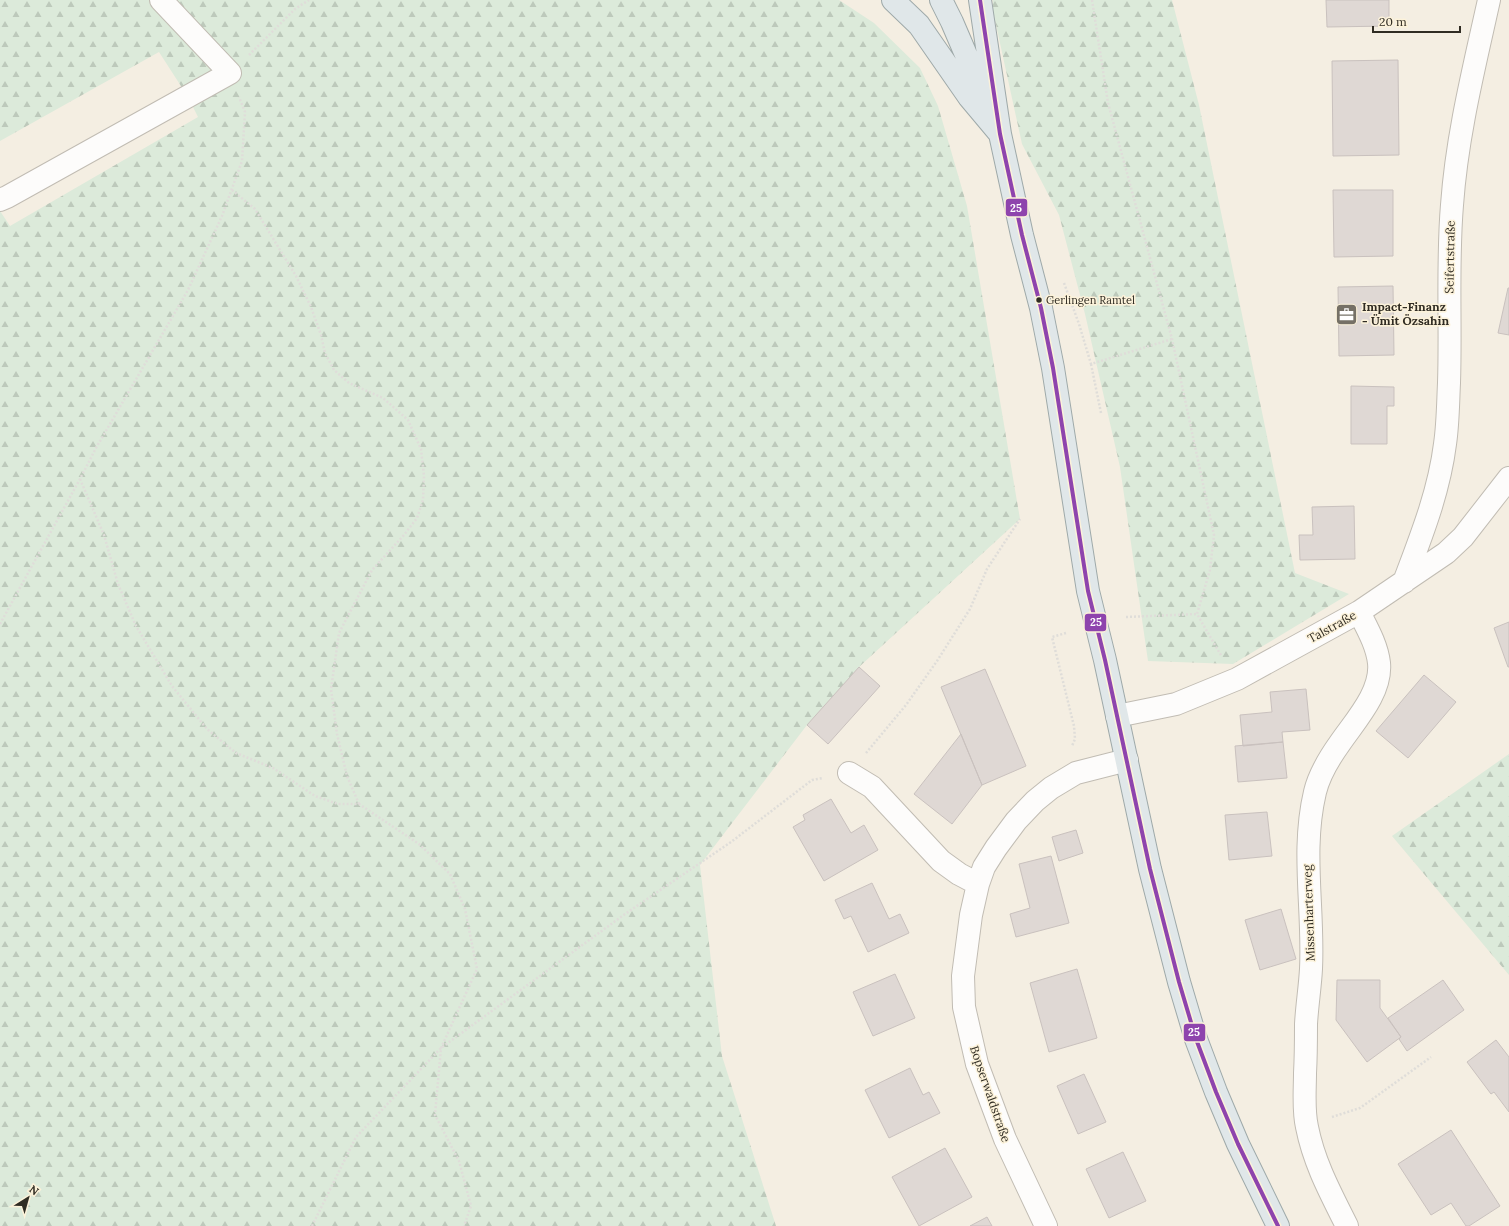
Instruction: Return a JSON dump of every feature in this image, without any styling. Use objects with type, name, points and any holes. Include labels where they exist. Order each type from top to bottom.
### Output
[{"type":"main road","points":[[893,0],[919,25],[969,97],[1000,134]]},
{"type":"main road","points":[[941,0],[952,22],[1000,134]]},
{"type":"main road","points":[[980,0],[1000,134],[1022,235],[1041,308],[1062,421],[1088,591],[1105,660],[1150,869],[1196,1039],[1238,1144],[1278,1226]]},
{"type":"street","points":[[0,200],[8,197],[230,73],[161,0]]},
{"type":"street","name":"Seifertstraße","points":[[1404,582],[1418,545],[1439,479],[1446,443],[1450,349],[1450,234],[1453,190],[1461,130],[1489,0]]},
{"type":"street","name":"Talstraße","points":[[1117,716],[1176,704],[1236,679],[1359,612],[1446,553],[1463,537],[1509,478]]},
{"type":"street","name":"Missenharterweg","points":[[1347,1226],[1315,1159],[1306,1126],[1306,1023],[1311,969],[1308,852],[1311,816],[1316,790],[1325,767],[1370,698],[1378,678],[1379,664],[1374,642],[1359,612]]},
{"type":"street","name":"Bopserwaldstraße","points":[[1046,1226],[1004,1139],[977,1064],[964,1007],[963,976],[971,915],[978,884],[984,867],[1016,821],[1034,801],[1051,788],[1076,773],[1127,760]]},
{"type":"street","points":[[849,773],[872,787],[941,861],[978,884]]},
{"type":"path","points":[[0,624],[96,448],[188,290],[222,216],[242,161],[245,112],[230,73],[295,9],[308,0]]},
{"type":"path","points":[[1092,0],[1108,103],[1172,339],[1214,535],[1210,570],[1197,614],[1236,679]]},
{"type":"path","points":[[232,190],[255,208],[296,276],[311,307],[321,335],[325,353],[334,370],[349,383],[383,398],[408,420],[421,449],[424,476],[423,500],[417,518],[404,535],[372,570],[339,633],[331,689],[337,734],[347,776],[359,804],[419,844],[450,874],[465,909],[477,969],[441,1048],[436,1115],[459,1161],[471,1206],[464,1226]]},
{"type":"path","points":[[1061,276],[1079,324],[1091,364],[1101,413]]},
{"type":"path","points":[[1091,364],[1172,339]]},
{"type":"path","points":[[80,479],[104,535],[118,584],[136,626],[172,686],[208,729],[236,753],[273,768],[316,796],[338,804],[359,804]]},
{"type":"path","points":[[312,1226],[356,1137],[441,1048],[625,914],[731,842],[812,780],[849,773],[906,705],[937,661],[970,609],[988,569],[1020,519]]},
{"type":"path","points":[[1126,617],[1197,614]]},
{"type":"path","points":[[1066,633],[1052,637],[1074,726],[1075,739],[1070,751],[1076,773]]},
{"type":"path","points":[[1306,1126],[1360,1108],[1431,1058]]},
{"type":"green space","points":[[0,0],[839,0],[874,23],[920,68],[938,106],[967,206],[1020,519],[859,667],[807,725],[700,865],[722,1056],[776,1226],[0,1226],[0,211],[10,226],[198,117],[188,97],[159,52],[0,141]]},
{"type":"green space","points":[[993,0],[1172,0],[1199,105],[1295,573],[1349,594],[1233,664],[1148,661],[1120,467],[1085,314],[1059,215],[1022,144],[993,11]]},
{"type":"green space","points":[[1509,754],[1509,975],[1392,836]]},
{"type":"building","points":[[1326,0],[1389,0],[1389,26],[1327,27]]},
{"type":"building","points":[[1398,60],[1399,155],[1333,156],[1332,61]]},
{"type":"building","points":[[1333,190],[1393,190],[1393,256],[1334,257]]},
{"type":"building","points":[[1393,286],[1394,355],[1339,356],[1338,287]]},
{"type":"building","points":[[1509,288],[1509,335],[1498,333]]},
{"type":"building","points":[[1351,386],[1394,387],[1394,406],[1387,406],[1387,444],[1351,444]]},
{"type":"building","points":[[1354,506],[1355,559],[1300,560],[1299,535],[1313,535],[1312,507]]},
{"type":"building","points":[[1509,622],[1509,667],[1508,667],[1494,628]]},
{"type":"building","points":[[859,667],[880,686],[828,744],[807,725]]},
{"type":"building","points":[[985,669],[1026,766],[982,785],[941,687]]},
{"type":"building","points":[[1424,675],[1456,702],[1408,758],[1376,731]]},
{"type":"building","points":[[1306,689],[1310,730],[1282,732],[1283,742],[1243,746],[1240,715],[1272,712],[1270,692]]},
{"type":"building","points":[[961,734],[982,785],[952,824],[914,794]]},
{"type":"building","points":[[1283,742],[1287,778],[1238,782],[1235,746]]},
{"type":"building","points":[[831,799],[851,833],[864,825],[878,850],[824,881],[793,827],[805,820],[803,815]]},
{"type":"building","points":[[1267,812],[1272,856],[1229,860],[1225,815]]},
{"type":"building","points":[[1076,830],[1083,853],[1059,861],[1052,837]]},
{"type":"building","points":[[1051,856],[1069,923],[1016,937],[1010,914],[1030,908],[1019,864]]},
{"type":"building","points":[[872,883],[889,919],[900,914],[909,933],[868,952],[851,916],[844,919],[835,900]]},
{"type":"building","points":[[1281,909],[1296,959],[1260,970],[1245,920]]},
{"type":"building","points":[[1077,969],[1097,1038],[1049,1052],[1030,983]]},
{"type":"building","points":[[895,974],[915,1018],[873,1036],[853,992]]},
{"type":"building","points":[[1337,980],[1380,980],[1380,1008],[1401,1037],[1367,1062],[1336,1020]]},
{"type":"building","points":[[1443,980],[1464,1010],[1407,1051],[1399,1039],[1401,1037],[1388,1018]]},
{"type":"building","points":[[1496,1040],[1509,1057],[1509,1112],[1494,1092],[1491,1094],[1467,1062]]},
{"type":"building","points":[[910,1068],[923,1095],[929,1092],[940,1113],[889,1138],[865,1090]]},
{"type":"building","points":[[1084,1074],[1106,1122],[1078,1134],[1057,1086]]},
{"type":"building","points":[[1451,1130],[1500,1206],[1469,1226],[1466,1226],[1451,1203],[1431,1215],[1398,1164]]},
{"type":"building","points":[[945,1148],[972,1197],[919,1226],[892,1177]]},
{"type":"building","points":[[1123,1152],[1146,1201],[1109,1218],[1086,1169]]},
{"type":"building","points":[[987,1217],[992,1226],[970,1226]]},
{"type":"transit line","name":"25","points":[[980,0],[1000,134],[1022,235],[1041,308],[1053,368],[1088,591],[1105,660],[1150,869],[1179,982],[1196,1039],[1238,1144],[1278,1226]]},
{"type":"place","name":"Gerlingen Ramtel","points":[[1039,300]]},
{"type":"place","name":"Impact-Finanz - Ümit Özsahin","points":[[1347,314]]}]
